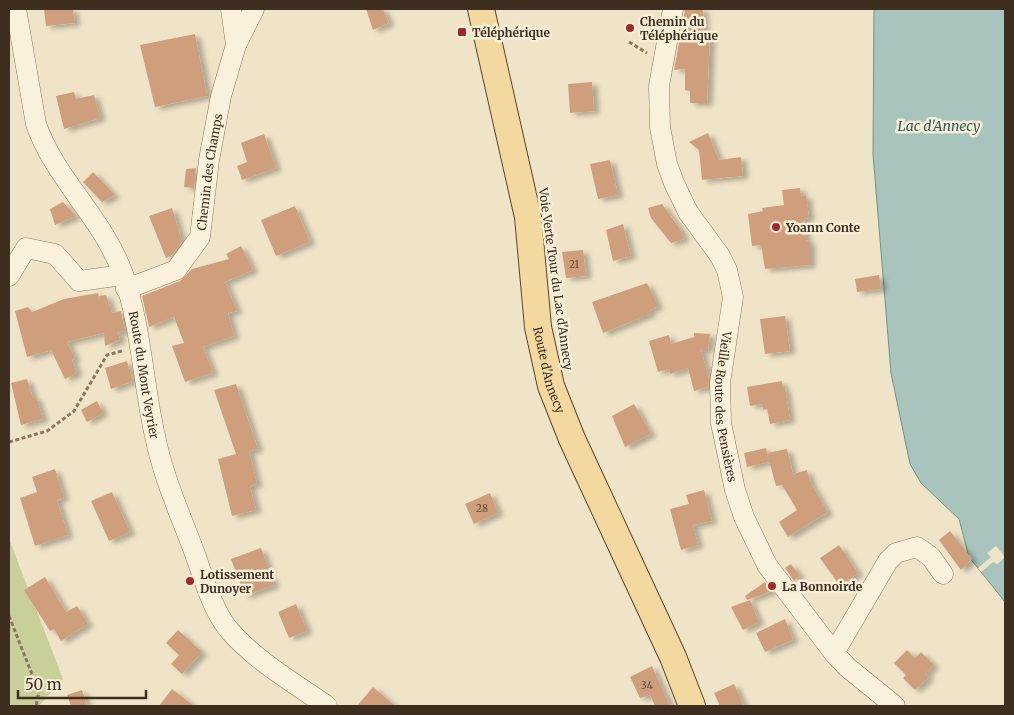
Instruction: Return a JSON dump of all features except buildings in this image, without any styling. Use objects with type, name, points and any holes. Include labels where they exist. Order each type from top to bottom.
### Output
[{"type":"main road","name":"Route d'Annecy","points":[[481,9],[528,217],[538,327],[551,386],[572,439],[672,657],[692,706]]},
{"type":"street","name":"Route du Mont Veyrier","points":[[16,9],[36,124],[42,142],[51,159],[109,242],[125,282],[138,341],[145,390],[161,461],[207,587],[220,617],[245,647],[327,706]]},
{"type":"street","name":"Chemin des Champs","points":[[231,9],[236,45]]},
{"type":"street","name":"Chemin des Champs","points":[[9,276],[26,248],[55,254],[79,282],[125,282],[176,270],[200,237],[214,129],[236,45],[254,9]]},
{"type":"street","name":"Vieille Route des Pensières","points":[[673,9],[659,86],[660,127],[667,164],[674,184],[688,212],[720,256],[727,270],[733,297],[720,383],[721,423],[735,490],[744,516],[767,565],[834,653],[847,667],[894,706]]},
{"type":"street","points":[[834,653],[888,561],[896,553],[916,547],[931,557],[943,574]]},
{"type":"path","points":[[9,442],[47,431],[74,410],[106,355],[121,351],[138,341]]},
{"type":"path","points":[[9,616],[39,692],[36,706]]},
{"type":"green space","points":[[9,539],[63,679],[39,706],[9,706]]},
{"type":"water","name":"Lac d'Annecy","points":[[874,9],[1005,9],[1005,602],[969,557],[959,519],[921,483],[910,464],[891,373],[873,154]]},
{"type":"pier","points":[[996,546],[1005,557],[997,564],[993,562],[981,572],[978,568],[991,557],[987,553]]},
{"type":"place","name":"Chemin du Téléphérique","points":[[630,28]]},
{"type":"place","name":"Téléphérique","points":[[462,32]]},
{"type":"place","name":"Yoann Conte","points":[[776,227]]},
{"type":"place","name":"Lotissement Dunoyer","points":[[190,581]]},
{"type":"place","name":"La Bonnoirde","points":[[772,586]]}]
